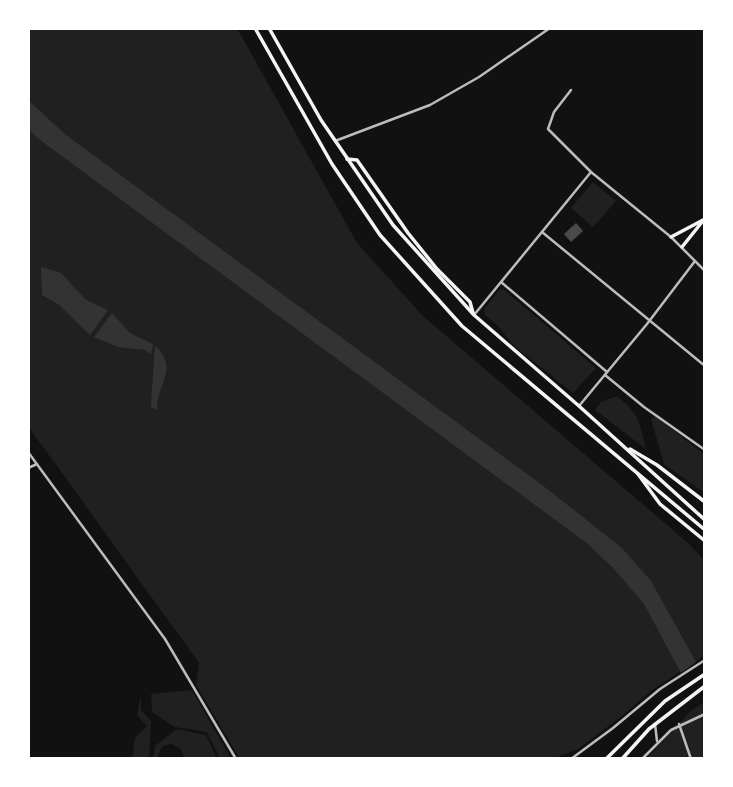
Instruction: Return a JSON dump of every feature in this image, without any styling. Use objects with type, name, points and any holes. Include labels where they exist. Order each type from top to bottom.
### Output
[{"type":"main road","points":[[255,28],[332,164],[380,235],[462,326],[705,530]]},
{"type":"main road","points":[[269,28],[335,141],[393,225],[474,315],[705,520]]},
{"type":"main road","points":[[347,159],[357,160],[408,233],[437,269],[470,302],[474,315]]},
{"type":"main road","points":[[671,237],[704,219]]},
{"type":"main road","points":[[682,247],[704,219]]},
{"type":"main road","points":[[623,446],[657,465],[705,502]]},
{"type":"main road","points":[[632,467],[660,504],[705,541]]},
{"type":"main road","points":[[606,759],[664,701],[705,674]]},
{"type":"main road","points":[[622,759],[655,724],[705,686]]},
{"type":"street","points":[[335,141],[429,105],[479,77],[550,28]]},
{"type":"street","points":[[571,90],[554,112],[548,129],[591,172],[671,237],[705,271]]},
{"type":"street","points":[[474,315],[591,172]]},
{"type":"street","points":[[542,232],[705,366]]},
{"type":"street","points":[[579,406],[695,261]]},
{"type":"street","points":[[501,282],[644,407],[705,450]]},
{"type":"street","points":[[28,452],[164,639],[236,759]]},
{"type":"street","points":[[28,468],[37,464]]},
{"type":"street","points":[[571,759],[660,689],[705,660]]},
{"type":"street","points":[[642,759],[657,741],[679,724],[705,714]]},
{"type":"street","points":[[655,724],[657,741]]},
{"type":"street","points":[[679,724],[691,759]]},
{"type":"street","points":[[578,759],[580,752]]},
{"type":"shaded area","points":[[28,28],[237,28],[357,243],[423,316],[687,542],[705,561],[705,655],[651,691],[578,749],[552,759],[240,759],[196,685],[199,663],[28,426]]},
{"type":"shaded area","points":[[28,100],[66,135],[546,488],[622,548],[651,581],[696,662],[681,673],[644,604],[588,544],[36,137],[28,128]]},
{"type":"shaded area","points":[[593,182],[616,201],[593,227],[571,208]]},
{"type":"shaded area","points":[[41,267],[61,273],[86,300],[108,310],[90,335],[58,304],[42,295]]},
{"type":"shaded area","points":[[500,289],[596,368],[573,393],[513,345],[485,315],[484,309]]},
{"type":"shaded area","points":[[112,313],[130,333],[153,344],[151,354],[145,350],[118,347],[94,337]]},
{"type":"shaded area","points":[[155,346],[166,362],[157,410],[152,408],[151,404]]},
{"type":"shaded area","points":[[617,396],[638,419],[646,449],[595,410],[601,402]]},
{"type":"shaded area","points":[[655,416],[705,455],[705,493],[664,464],[651,419]]},
{"type":"shaded area","points":[[192,690],[231,759],[220,759],[207,732],[175,727],[152,712],[151,694]]},
{"type":"shaded area","points":[[141,695],[141,710],[151,721],[149,759],[132,759],[135,738],[147,726],[137,715]]},
{"type":"shaded area","points":[[705,701],[705,759],[646,759],[691,711]]},
{"type":"shaded area","points":[[177,729],[206,735],[217,759],[185,759],[180,748],[171,744],[162,747],[156,759],[153,759],[155,746]]},
{"type":"building","points":[[576,223],[583,231],[571,242],[564,234]]}]
